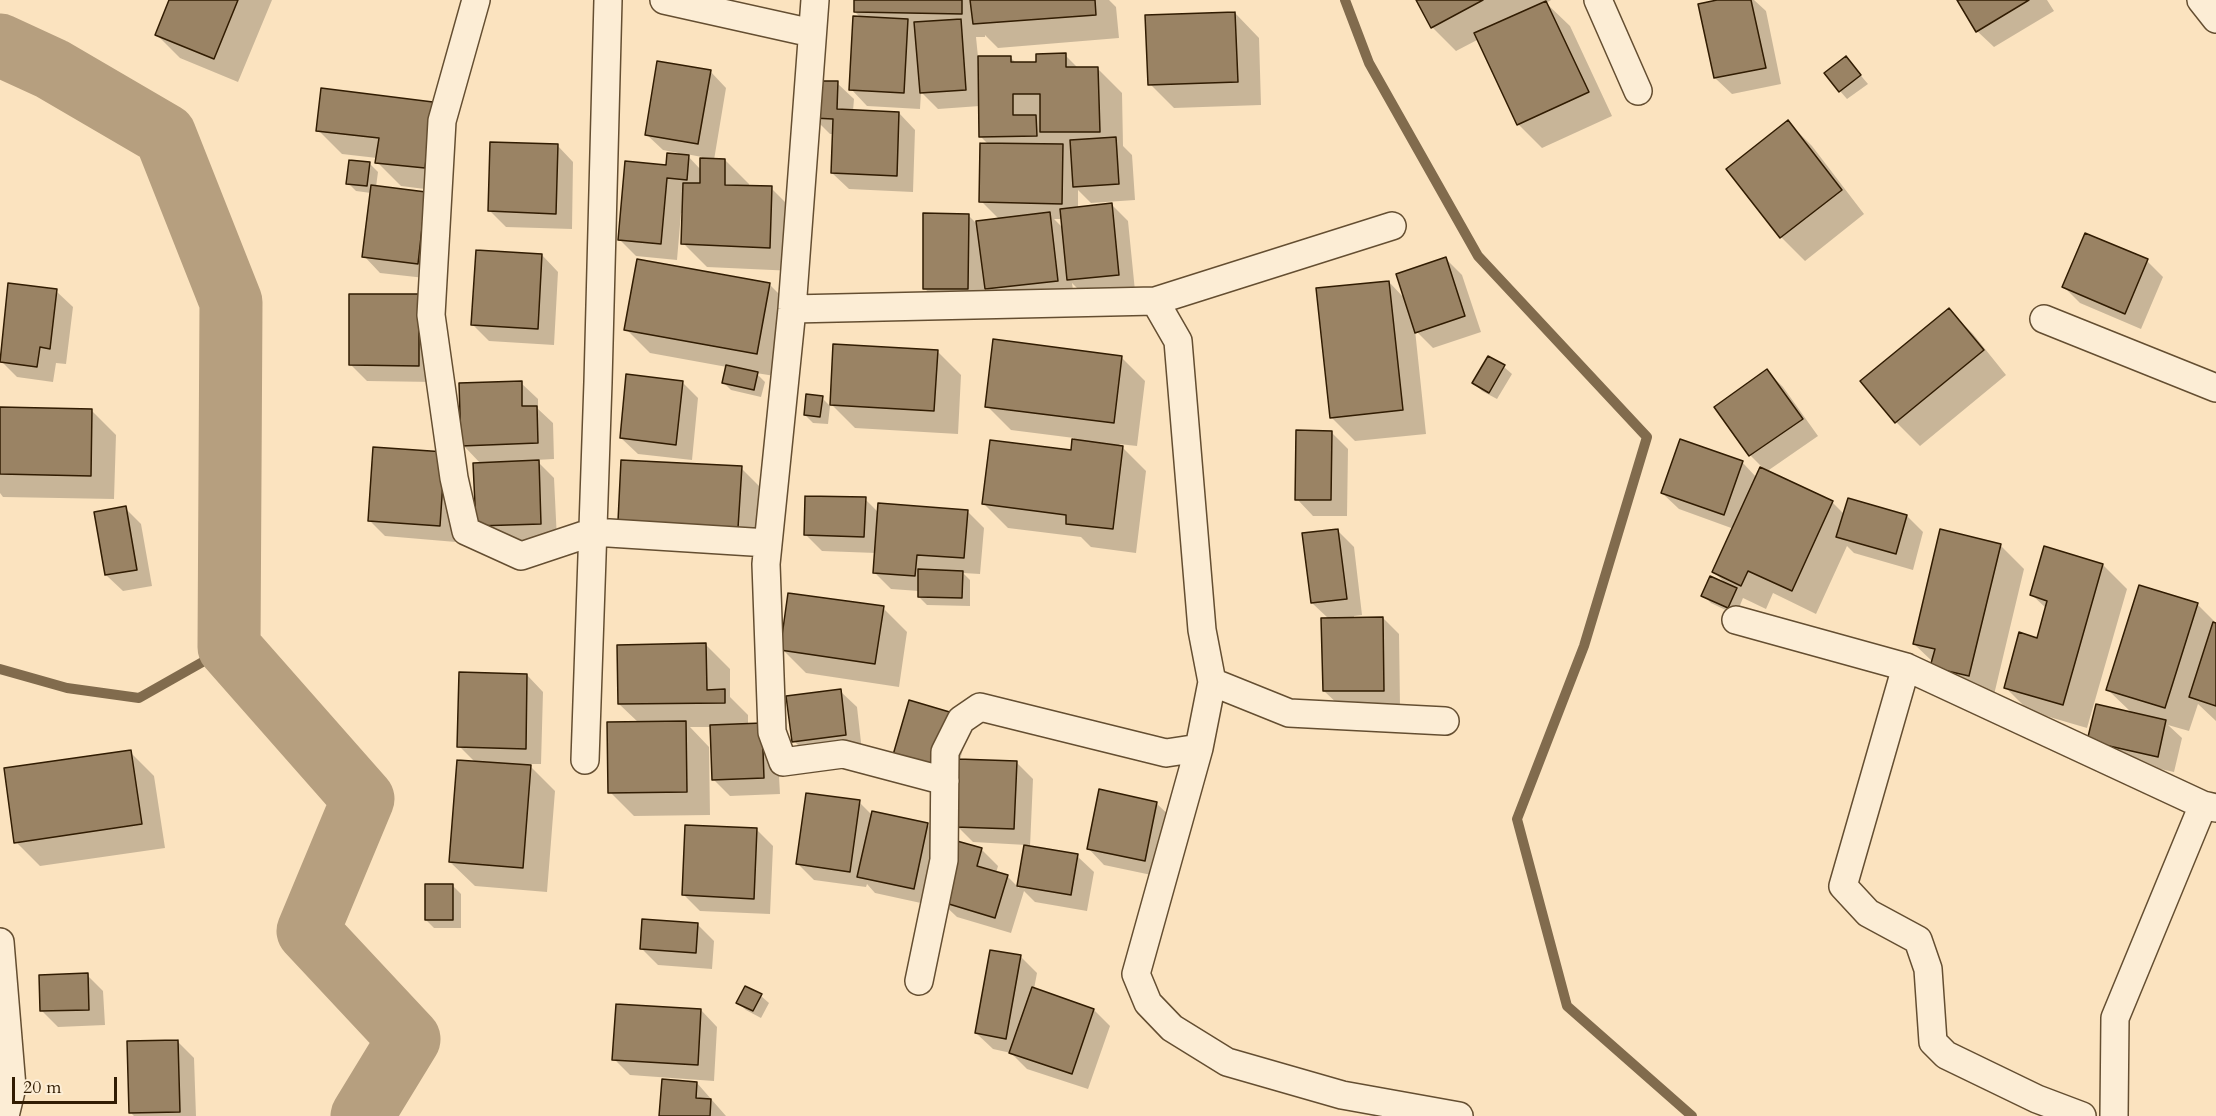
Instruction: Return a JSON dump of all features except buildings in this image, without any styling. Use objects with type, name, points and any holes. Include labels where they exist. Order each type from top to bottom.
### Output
[{"type":"street","points":[[476,0],[442,121],[431,315],[454,478],[466,531],[521,556],[593,532],[768,543]]},
{"type":"street","points":[[585,760],[608,0]]},
{"type":"street","points":[[664,0],[812,33]]},
{"type":"street","points":[[815,0],[792,309],[766,564],[772,732],[783,762],[843,754],[945,781]]},
{"type":"street","points":[[1598,0],[1638,91]]},
{"type":"street","points":[[2201,0],[2216,19]]},
{"type":"street","points":[[792,309],[1155,301],[1392,226]]},
{"type":"street","points":[[1155,301],[1178,341],[1202,630],[1212,682],[1199,748],[1136,974],[1148,1003],[1172,1028],[1227,1062],[1342,1095],[1459,1116]]},
{"type":"street","points":[[2044,319],[2216,388]]},
{"type":"street","points":[[1736,620],[1906,667],[2209,806],[2115,1018],[2114,1116]]},
{"type":"street","points":[[1906,667],[1843,886],[1868,913],[1918,940],[1928,969],[1933,1042],[1946,1055],[2037,1099],[2082,1116]]},
{"type":"street","points":[[1212,682],[1289,713],[1444,721]]},
{"type":"street","points":[[919,981],[944,860],[945,752],[961,720],[980,707],[1166,753],[1199,748]]},
{"type":"street","points":[[0,942],[12,1087],[5,1116]]},
{"type":"waterway","points":[[1345,0],[1369,63],[1478,256],[1647,437],[1584,646],[1517,819],[1567,1006],[1692,1116]]},
{"type":"waterway","points":[[0,45],[52,69],[165,135],[231,302],[229,647],[363,799],[308,931],[409,1039],[362,1116]]},
{"type":"waterway","points":[[0,669],[67,688],[139,698],[229,647]]}]
